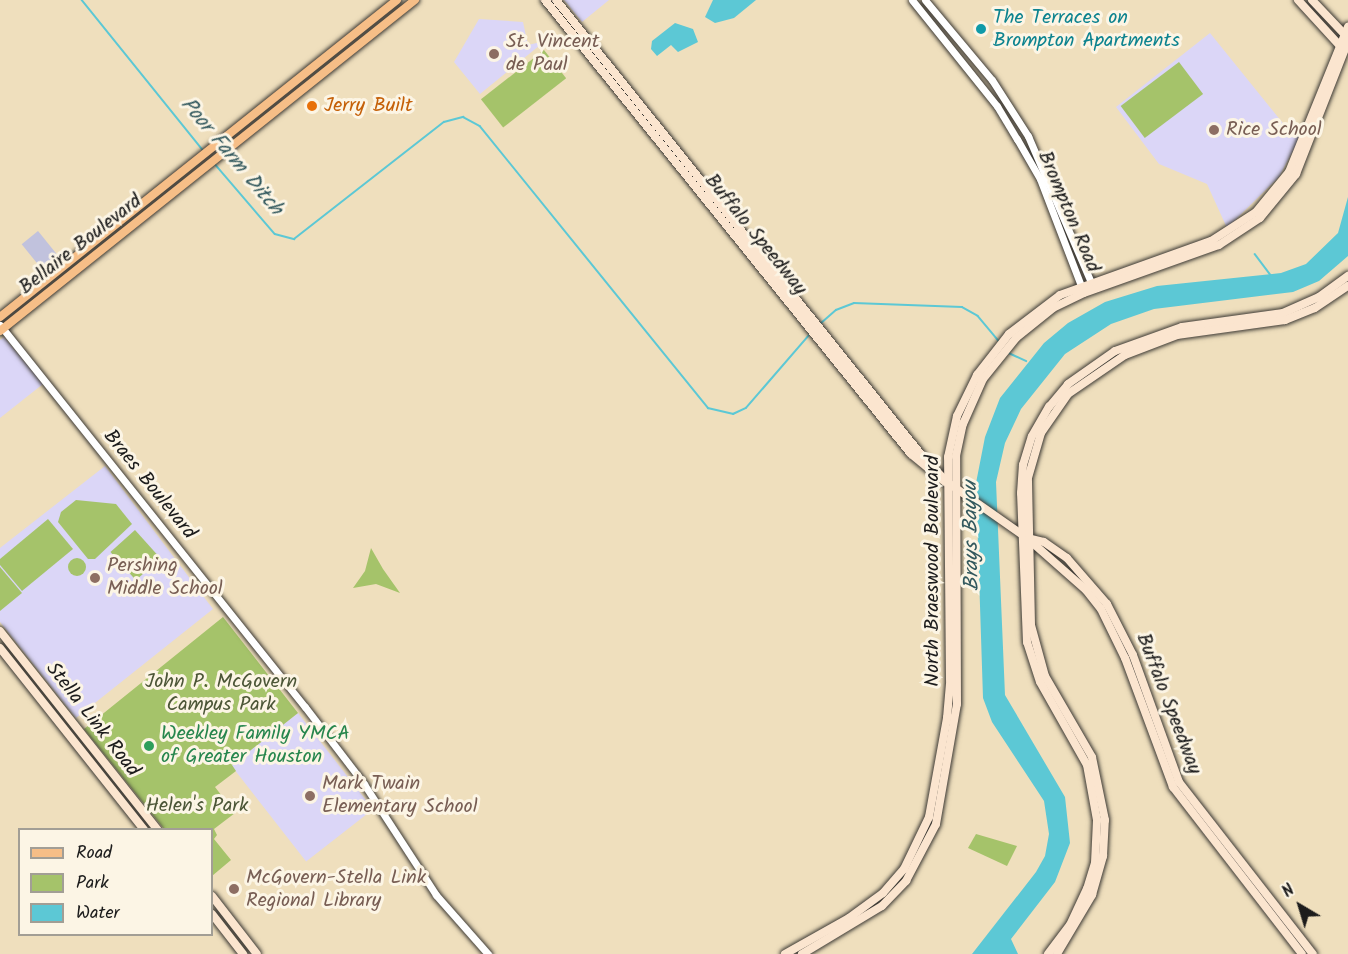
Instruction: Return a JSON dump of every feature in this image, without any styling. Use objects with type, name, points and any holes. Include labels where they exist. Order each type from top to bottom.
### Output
[{"type":"main road","points":[[398,0],[405,8]]},
{"type":"main road","name":"Bellaire Boulevard","points":[[0,317],[398,0]]},
{"type":"main road","name":"Bellaire Boulevard","points":[[1,328],[415,0]]},
{"type":"main road","points":[[1298,0],[1346,41]]},
{"type":"main road","points":[[1312,0],[1346,41]]},
{"type":"main road","name":"Buffalo Speedway","points":[[552,2],[820,335],[950,485]]},
{"type":"main road","name":"North Braeswood Boulevard","points":[[785,954],[868,905],[906,873],[929,817],[947,718],[950,485],[948,457],[965,398],[996,355],[1038,309],[1086,289],[1182,255],[1243,223],[1283,187],[1346,41]]},
{"type":"main road","points":[[313,81],[314,66]]},
{"type":"main road","points":[[257,111],[268,117]]},
{"type":"main road","points":[[174,177],[182,186]]},
{"type":"main road","points":[[130,212],[137,221]]},
{"type":"main road","points":[[78,254],[85,263]]},
{"type":"main road","name":"North Braeswood Boulevard","points":[[1086,289],[1091,282],[1182,255]]},
{"type":"main road","points":[[1057,954],[1092,895],[1103,856],[1105,820],[1092,757],[1038,657],[1031,625],[1028,560],[1020,512],[1023,465],[1032,436],[1058,395],[1089,367],[1115,351],[1168,330],[1283,313],[1319,297],[1348,276]]},
{"type":"main road","points":[[1048,954],[1070,925],[1087,889],[1095,863],[1097,817],[1095,792],[1084,758],[1047,694],[1029,651],[1023,621],[1024,536],[1028,478],[1036,447],[1053,413],[1085,380],[1125,355],[1158,341],[1192,332],[1285,320],[1315,308],[1348,286]]},
{"type":"main road","name":"Buffalo Speedway","points":[[820,335],[911,454],[932,475],[1024,536],[1072,575],[1101,609],[1125,658],[1173,788],[1302,954]]},
{"type":"main road","name":"North Braeswood Boulevard","points":[[802,954],[872,914],[906,873],[941,810],[957,705],[954,508],[950,485],[963,424],[996,355]]},
{"type":"main road","points":[[933,467],[948,457]]},
{"type":"main road","points":[[954,508],[969,498]]},
{"type":"main road","points":[[1004,521],[1020,512]]},
{"type":"main road","name":"Buffalo Speedway","points":[[1024,536],[1044,542],[1067,558],[1107,604],[1133,656],[1179,782],[1313,954]]},
{"type":"main road","points":[[1028,560],[1041,552]]},
{"type":"main road","name":"Stella Link Road","points":[[0,631],[156,828]]},
{"type":"main road","name":"Stella Link Road","points":[[0,648],[142,828]]},
{"type":"main road","points":[[29,684],[37,677]]},
{"type":"main road","points":[[36,693],[44,687]]},
{"type":"main road","points":[[48,708],[56,702]]},
{"type":"main road","points":[[213,897],[257,954]]},
{"type":"main road","points":[[213,915],[243,954]]},
{"type":"street","name":"Brompton Road","points":[[912,0],[997,106],[1031,166],[1086,289]]},
{"type":"street","name":"Brompton Road","points":[[925,0],[1006,99],[1042,161],[1091,282]]},
{"type":"street","points":[[927,19],[935,12]]},
{"type":"street","points":[[1031,166],[1042,161]]},
{"type":"street","points":[[1059,227],[1067,223]]},
{"type":"street","name":"Braes Boulevard","points":[[1,328],[308,711],[364,784],[431,888],[488,954]]},
{"type":"shaded area","points":[[564,0],[609,0],[582,22]]},
{"type":"shaded area","name":"St. Vincent de Paul","points":[[479,19],[523,22],[528,45],[545,41],[480,94],[454,62]]},
{"type":"shaded area","name":"Rice School","points":[[1210,33],[1286,127],[1303,132],[1279,177],[1227,228],[1207,184],[1159,164],[1116,107]]},
{"type":"shaded area","points":[[38,231],[60,258],[44,271],[22,244]]},
{"type":"shaded area","points":[[4,337],[43,384],[0,418],[0,340]]},
{"type":"shaded area","name":"Pershing Middle School","points":[[105,466],[213,609],[76,718],[0,622],[0,548]]},
{"type":"shaded area","name":"Mark Twain Elementary School","points":[[298,713],[373,809],[306,861],[231,765]]},
{"type":"green space","points":[[544,50],[566,78],[503,128],[481,99]]},
{"type":"green space","points":[[1179,62],[1203,94],[1145,138],[1121,106]]},
{"type":"green space","points":[[76,500],[116,504],[132,524],[95,559],[88,559],[58,522],[61,512]]},
{"type":"green space","points":[[48,519],[73,549],[22,591],[0,565],[0,559]]},
{"type":"green space","points":[[135,530],[160,558],[136,580],[110,552]]},
{"type":"green space","points":[[371,548],[400,593],[376,584],[353,588],[365,571]]},
{"type":"green space","points":[[77,558],[83,561],[86,567],[83,573],[77,576],[71,573],[68,567],[71,561]]},
{"type":"green space","points":[[0,567],[22,593],[0,611]]},
{"type":"green space","points":[[223,617],[298,713],[232,765],[236,771],[215,787],[235,813],[214,829],[217,835],[214,839],[231,860],[213,875],[213,828],[163,828],[84,729]]},
{"type":"green space","points":[[976,834],[1017,846],[1007,866],[968,848]]},
{"type":"water","points":[[713,0],[756,0],[734,18],[715,23],[705,17]]},
{"type":"water","points":[[675,23],[693,29],[698,42],[678,52],[671,45],[657,56],[651,49],[652,41]]},
{"type":"water","points":[[1348,197],[1348,256],[1319,281],[1293,292],[1154,309],[1111,324],[1065,354],[1021,409],[1005,443],[996,482],[1005,695],[1065,797],[1070,843],[1055,882],[1011,939],[1018,954],[972,954],[1036,872],[1045,856],[1049,834],[1044,801],[992,722],[983,698],[976,483],[985,437],[1000,398],[1044,343],[1068,323],[1105,302],[1157,286],[1281,273],[1306,264],[1338,233]]},
{"type":"waterway","name":"Poor Farm Ditch","points":[[82,0],[204,151]]},
{"type":"waterway","points":[[215,164],[275,234],[294,239],[444,122],[463,117],[480,126],[708,408],[733,414],[746,408],[810,334]]},
{"type":"waterway","points":[[1255,254],[1271,275]]},
{"type":"waterway","points":[[820,324],[836,310],[854,303],[962,307],[978,316],[1000,342]]},
{"type":"waterway","points":[[1009,353],[1026,361]]},
{"type":"place","name":"The Terraces on Brompton Apartments","points":[[981,29]]},
{"type":"place","name":"St. Vincent de Paul","points":[[494,54]]},
{"type":"place","name":"Jerry Built","points":[[312,106]]},
{"type":"place","name":"Rice School","points":[[1214,130]]},
{"type":"place","name":"Pershing Middle School","points":[[95,578]]},
{"type":"place","name":"Weekley Family YMCA of Greater Houston","points":[[149,746]]},
{"type":"place","name":"Mark Twain Elementary School","points":[[310,796]]},
{"type":"place","name":"McGovern-Stella Link Regional Library","points":[[234,889]]},
{"type":"water label","name":"Brays Bayou","points":[[972,536]]},
{"type":"park label","name":"John P. McGovern Campus Park","points":[[221,694]]},
{"type":"park label","name":"Helen's Park","points":[[197,806]]}]
